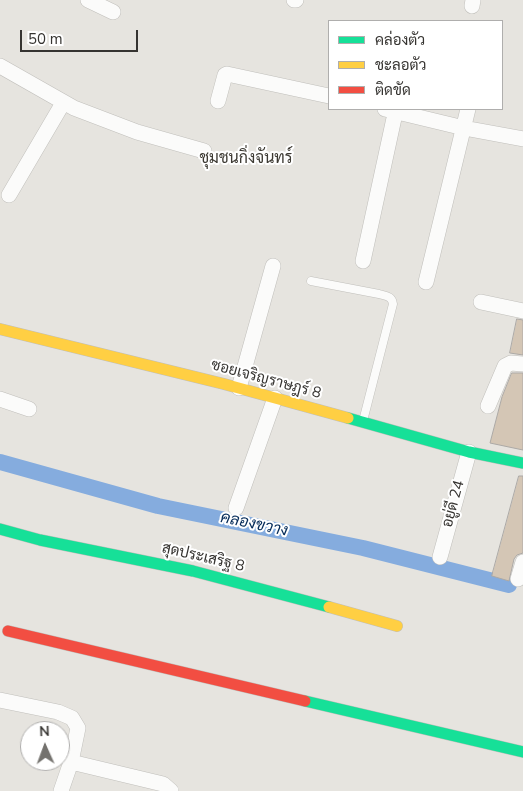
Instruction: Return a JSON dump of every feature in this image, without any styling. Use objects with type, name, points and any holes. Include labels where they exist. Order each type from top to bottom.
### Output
[{"type":"street","points":[[88,0],[113,12]]},
{"type":"street","points":[[0,66],[63,103],[138,132],[204,152]]},
{"type":"street","points":[[218,101],[224,75],[227,74],[328,96]]},
{"type":"street","points":[[9,195],[63,103]]},
{"type":"street","points":[[363,261],[392,110],[464,128],[523,139]]},
{"type":"street","points":[[426,282],[468,110]]},
{"type":"street","points":[[239,388],[272,266]]},
{"type":"street","points":[[481,302],[523,311]]},
{"type":"street","name":"ซอยเจริญราษฎร์ 8","points":[[0,329],[239,388],[469,452],[523,464]]},
{"type":"street","points":[[488,406],[505,366],[510,363],[523,364]]},
{"type":"street","points":[[236,508],[275,398]]},
{"type":"street","points":[[0,399],[29,409]]},
{"type":"street","name":"อยู่ดี 24","points":[[440,557],[469,452]]},
{"type":"street","name":"สุดประเสริฐ 8","points":[[0,529],[24,536],[250,584],[397,626]]},
{"type":"street","points":[[518,579],[523,562]]},
{"type":"street","points":[[8,631],[523,752]]},
{"type":"street","points":[[0,700],[58,712],[72,718],[78,728],[71,762],[61,791]]},
{"type":"street","points":[[71,762],[163,784],[171,791]]},
{"type":"lane","points":[[311,281],[379,294],[390,297],[392,300],[393,304],[363,422]]},
{"type":"building","points":[[517,319],[523,320],[523,355],[510,353]]},
{"type":"building","points":[[512,373],[523,373],[523,450],[490,443],[502,397]]},
{"type":"building","points":[[519,476],[523,476],[523,553],[517,555],[514,559],[509,581],[492,576]]},
{"type":"waterway","name":"คลองขวาง","points":[[0,462],[158,506],[363,548],[509,585]]},
{"type":"traffic: fast","points":[[348,418],[469,452],[523,463]]},
{"type":"traffic: fast","points":[[0,529],[40,540],[193,571],[329,607]]},
{"type":"traffic: fast","points":[[305,701],[523,752]]},
{"type":"traffic: slow","points":[[0,329],[224,384],[348,418]]},
{"type":"traffic: slow","points":[[329,607],[397,626]]},
{"type":"traffic: jam","points":[[8,631],[305,701]]},
{"type":"district","name":"ชุมชนกิ่งจันทร์","points":[[246,159]]}]
